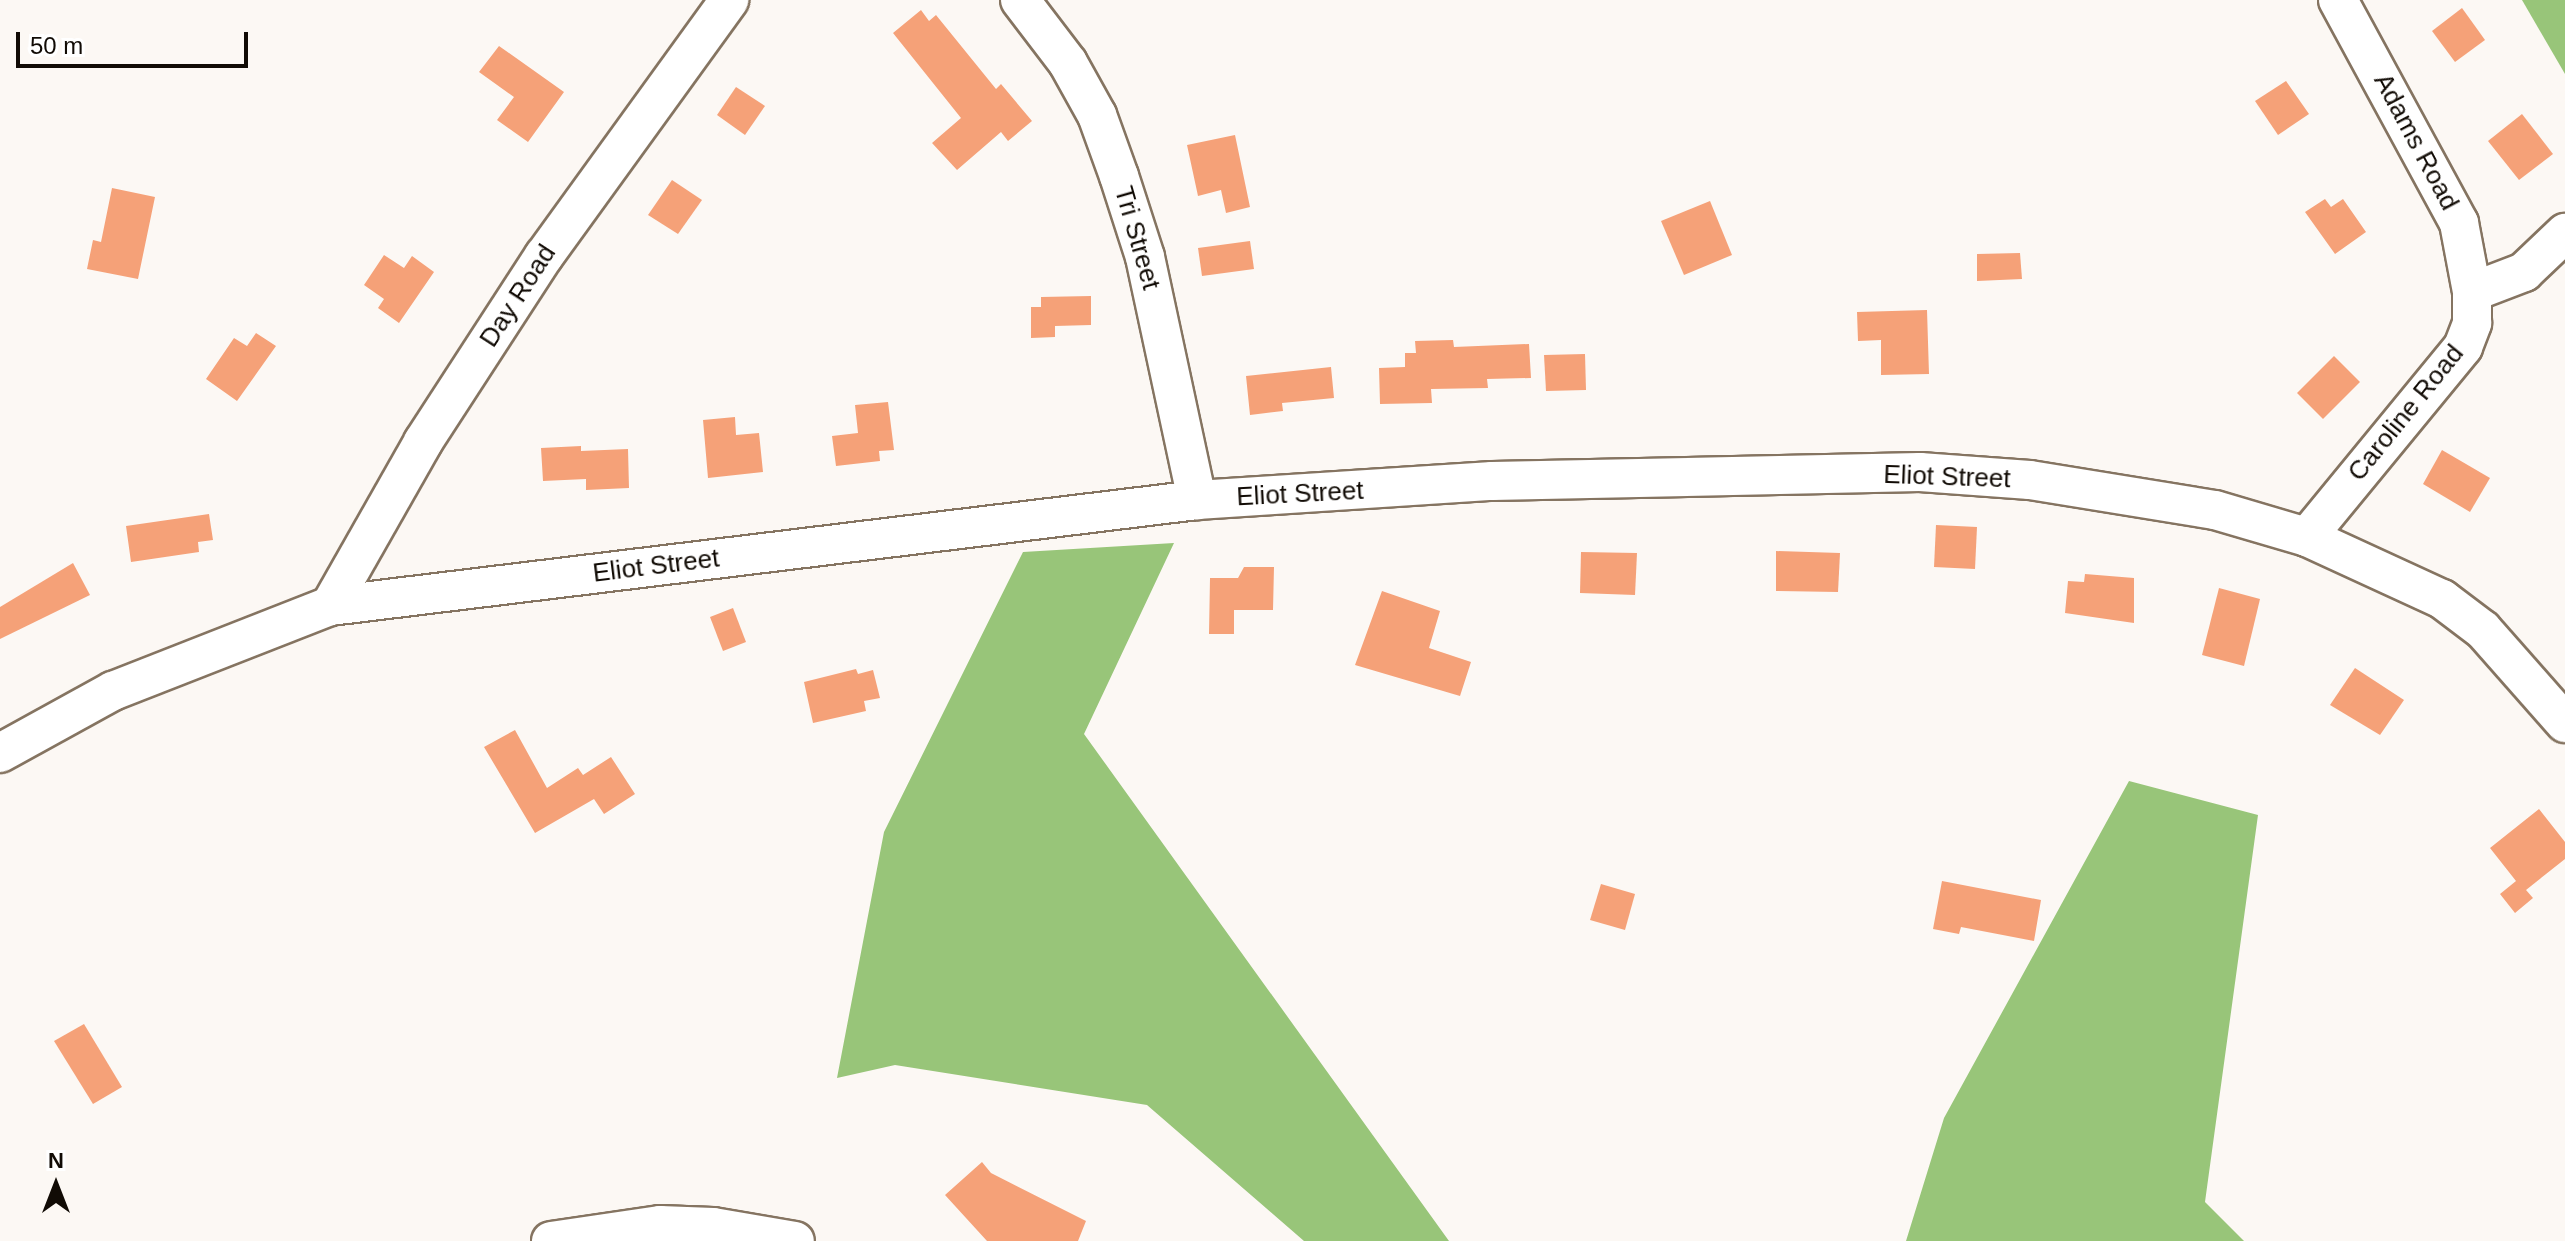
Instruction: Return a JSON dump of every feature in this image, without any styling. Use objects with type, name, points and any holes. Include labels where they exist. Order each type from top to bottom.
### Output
[{"type":"street","name":"Day Road","points":[[330,606],[423,442],[544,256],[729,0]]},
{"type":"street","name":"Tri Street","points":[[1020,0],[1068,63],[1097,115],[1119,176],[1145,257],[1197,500]]},
{"type":"street","name":"Adams Road","points":[[2338,0],[2459,223],[2472,292]]},
{"type":"street","points":[[2472,292],[2524,272],[2565,233]]},
{"type":"street","name":"Caroline Road","points":[[2307,537],[2463,347],[2472,323],[2472,292]]},
{"type":"street","name":"Eliot Street","points":[[0,753],[113,691],[330,606],[1197,500],[1492,481],[1920,472],[2030,480],[2199,508],[2307,537],[2442,599],[2483,630],[2565,723]]},
{"type":"street","points":[[551,1241],[660,1225],[713,1227],[795,1241]]},
{"type":"green space","points":[[2522,0],[2565,0],[2565,74]]},
{"type":"green space","points":[[1174,543],[1084,734],[1449,1241],[1304,1241],[1147,1105],[895,1065],[837,1078],[884,832],[1023,552]]},
{"type":"green space","points":[[2129,781],[2258,815],[2205,1202],[2244,1241],[1906,1241],[1944,1118]]},
{"type":"building","points":[[2462,8],[2485,40],[2455,62],[2432,31]]},
{"type":"building","points":[[921,10],[929,21],[936,15],[996,89],[1001,84],[1032,121],[1008,141],[1001,132],[957,170],[932,143],[961,118],[893,33]]},
{"type":"building","points":[[499,46],[564,92],[528,142],[497,120],[514,97],[479,72]]},
{"type":"building","points":[[2286,81],[2309,114],[2278,135],[2255,101]]},
{"type":"building","points":[[736,87],[765,106],[745,135],[717,115]]},
{"type":"building","points":[[2522,114],[2553,154],[2519,180],[2488,141]]},
{"type":"building","points":[[1235,135],[1250,207],[1226,213],[1221,190],[1198,196],[1187,145]]},
{"type":"building","points":[[672,180],[702,200],[678,234],[648,215]]},
{"type":"building","points":[[112,188],[155,197],[138,279],[87,269],[93,240],[101,242]]},
{"type":"building","points":[[2325,199],[2331,207],[2343,199],[2366,232],[2335,254],[2305,212]]},
{"type":"building","points":[[1710,201],[1732,255],[1684,275],[1661,221]]},
{"type":"building","points":[[1250,241],[1254,269],[1202,276],[1198,248]]},
{"type":"building","points":[[2020,253],[2022,279],[1977,281],[1977,254]]},
{"type":"building","points":[[384,255],[404,268],[412,256],[434,272],[399,323],[378,308],[384,299],[364,285]]},
{"type":"building","points":[[1091,296],[1091,325],[1055,326],[1055,337],[1031,338],[1031,307],[1041,307],[1041,297]]},
{"type":"building","points":[[1927,310],[1929,374],[1881,375],[1881,340],[1858,341],[1857,312]]},
{"type":"building","points":[[256,333],[276,346],[237,401],[206,379],[234,338],[247,346]]},
{"type":"building","points":[[1453,340],[1454,347],[1529,344],[1531,378],[1487,379],[1488,388],[1431,389],[1432,403],[1380,404],[1379,368],[1405,367],[1405,353],[1416,353],[1415,341]]},
{"type":"building","points":[[1585,354],[1586,390],[1546,391],[1544,355]]},
{"type":"building","points":[[2334,356],[2360,382],[2323,419],[2297,393]]},
{"type":"building","points":[[1331,367],[1334,398],[1282,403],[1283,411],[1250,415],[1246,376]]},
{"type":"building","points":[[888,402],[894,450],[879,451],[880,461],[836,466],[832,436],[858,433],[855,405]]},
{"type":"building","points":[[735,417],[736,435],[759,433],[763,472],[708,478],[703,420]]},
{"type":"building","points":[[581,446],[581,451],[628,449],[629,488],[586,490],[586,479],[543,481],[541,448]]},
{"type":"building","points":[[2442,450],[2490,478],[2470,512],[2423,484]]},
{"type":"building","points":[[209,514],[213,540],[198,542],[199,552],[131,562],[126,526]]},
{"type":"building","points":[[1936,525],[1977,527],[1975,569],[1934,567]]},
{"type":"building","points":[[1776,551],[1840,553],[1838,592],[1776,591]]},
{"type":"building","points":[[1581,552],[1637,553],[1635,595],[1580,593]]},
{"type":"building","points":[[73,563],[90,595],[0,639],[0,607]]},
{"type":"building","points":[[1244,567],[1274,567],[1273,610],[1234,610],[1234,634],[1209,634],[1210,578],[1238,578]]},
{"type":"building","points":[[2085,574],[2134,578],[2134,623],[2065,613],[2068,581],[2084,582]]},
{"type":"building","points":[[2219,588],[2260,599],[2244,666],[2202,655]]},
{"type":"building","points":[[1382,591],[1440,611],[1429,648],[1471,662],[1460,696],[1355,665]]},
{"type":"building","points":[[733,608],[746,642],[723,651],[710,617]]},
{"type":"building","points":[[2355,668],[2404,700],[2380,735],[2330,705]]},
{"type":"building","points":[[856,669],[858,674],[873,670],[880,698],[864,701],[866,711],[813,723],[804,682]]},
{"type":"building","points":[[515,730],[547,788],[578,768],[583,775],[611,757],[635,794],[604,814],[594,799],[535,833],[484,747]]},
{"type":"building","points":[[2539,809],[2565,842],[2565,859],[2526,890],[2533,898],[2515,913],[2500,894],[2516,881],[2490,848]]},
{"type":"building","points":[[1942,881],[2041,900],[2034,941],[1961,927],[1959,934],[1933,929]]},
{"type":"building","points":[[1601,884],[1635,894],[1625,930],[1590,920]]},
{"type":"building","points":[[84,1024],[122,1087],[93,1104],[54,1041]]},
{"type":"building","points":[[982,1162],[991,1173],[1086,1221],[1078,1241],[987,1241],[945,1195]]}]
